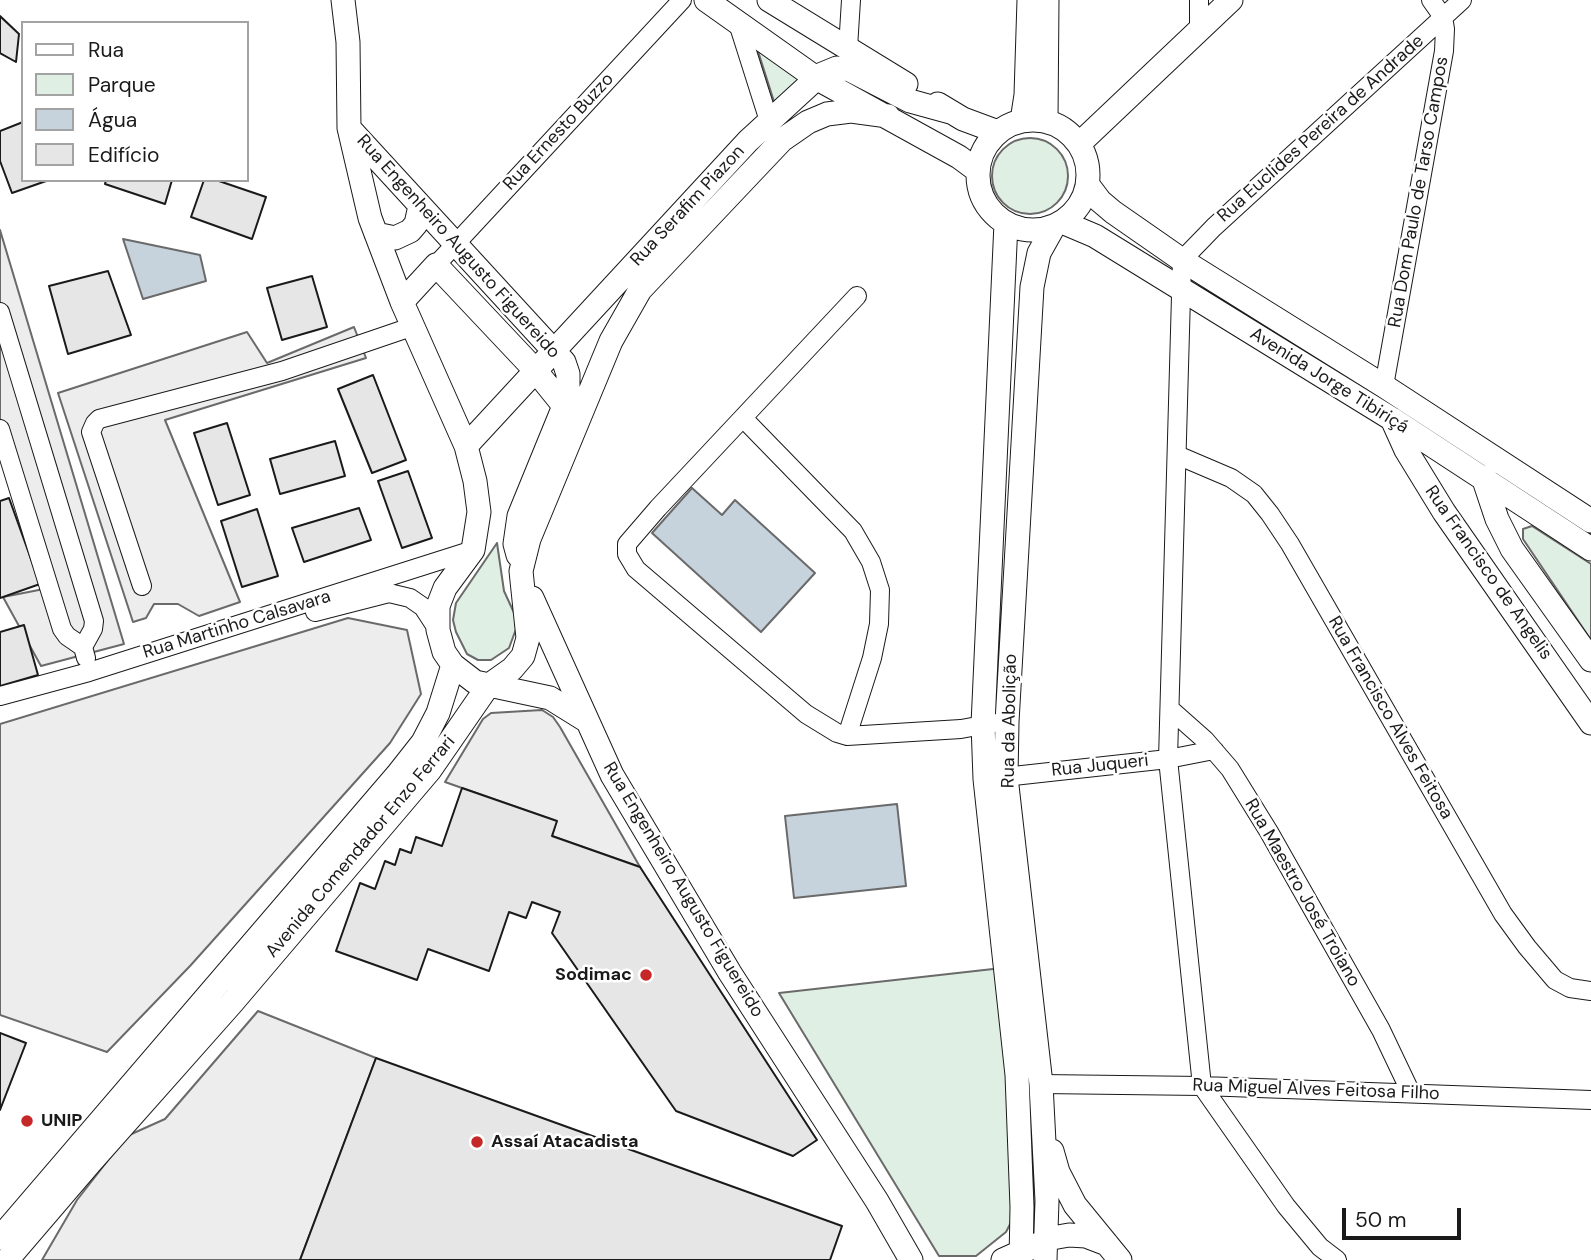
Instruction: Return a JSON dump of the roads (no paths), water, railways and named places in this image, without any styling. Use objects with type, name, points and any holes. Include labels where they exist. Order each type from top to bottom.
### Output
[{"type":"main road","name":"Rua Engenheiro Augusto Figuereido","points":[[343,0],[348,42],[349,128],[373,226],[402,302],[466,446],[479,512],[473,550]]},
{"type":"main road","points":[[706,0],[816,78],[959,157],[978,171]]},
{"type":"main road","points":[[769,0],[950,112],[980,127],[998,132]]},
{"type":"main road","points":[[1023,121],[1029,0]]},
{"type":"main road","points":[[1046,121],[1047,0]]},
{"type":"main road","points":[[1079,144],[1231,0]]},
{"type":"main road","name":"Rua Serafim Piazon","points":[[466,446],[769,121],[826,71],[837,68],[850,70],[910,101],[950,112]]},
{"type":"main road","name":"Avenida Comendador Enzo Ferrari","points":[[7,1260],[72,1182],[232,1003],[430,770],[488,686],[512,669],[523,656],[528,638],[522,571],[529,539],[606,354],[640,290],[782,140],[808,122],[827,114],[851,111],[888,117]]},
{"type":"main road","points":[[1023,121],[1046,121],[1064,129],[1079,144],[1088,169],[1088,185],[1083,202],[1072,216],[1058,225],[1025,230],[1006,223],[985,203],[979,187],[978,171],[984,150],[998,132],[1023,121]]},
{"type":"main road","name":"Rua Engenheiro Augusto Figuereido","points":[[349,128],[564,362],[568,374],[564,406],[519,516],[515,544],[522,571],[553,648],[612,775],[730,973],[877,1201],[911,1260]]},
{"type":"main road","name":"Avenida Jorge Tibiriçá","points":[[1088,185],[1113,212],[1182,260],[1384,386],[1591,521]]},
{"type":"main road","points":[[386,195],[413,198],[416,224],[411,231],[395,239],[373,226],[377,202],[386,195]]},
{"type":"main road","name":"Rua da Abolição","points":[[1006,223],[983,724],[995,778],[1041,1084],[1047,1201],[1045,1250]]},
{"type":"main road","name":"Avenida Jorge Tibiriçá","points":[[1058,225],[1095,236],[1392,419],[1591,549]]},
{"type":"main road","name":"Rua da Abolição","points":[[1015,1257],[1023,1207],[1017,1075],[995,778],[1007,722],[1032,287],[1040,253],[1058,225]]},
{"type":"main road","points":[[402,302],[436,265],[535,370],[564,406]]},
{"type":"main road","name":"Rua Francisco de Angelis","points":[[1392,419],[1406,450],[1437,501],[1591,723]]},
{"type":"main road","points":[[1484,480],[1493,458]]},
{"type":"main road","name":"Rua Francisco de Angelis","points":[[1484,480],[1497,519],[1512,549],[1591,660]]},
{"type":"main road","points":[[1512,549],[1513,533],[1531,510]]},
{"type":"main road","points":[[473,550],[445,588],[438,606],[438,630],[444,652],[453,665],[475,682],[550,698],[587,721]]},
{"type":"main road","name":"Avenida Comendador Enzo Ferrari","points":[[0,1238],[423,742],[438,713],[453,665]]},
{"type":"main road","points":[[1042,1114],[1058,1172],[1075,1205],[1114,1252]]},
{"type":"main road","points":[[1015,1257],[1045,1250],[1069,1235],[1086,1236],[1114,1252]]},
{"type":"street","name":"Rua Ernesto Buzzo","points":[[436,265],[682,0]]},
{"type":"street","points":[[848,48],[850,0]]},
{"type":"street","points":[[1199,0],[1199,29]]},
{"type":"street","points":[[1431,0],[1443,17]]},
{"type":"street","name":"Rua Euclides Pereira de Andrade","points":[[1182,260],[1214,227],[1462,0]]},
{"type":"street","name":"Rua Dom Paulo de Tarso Campos","points":[[1384,386],[1444,51],[1443,17]]},
{"type":"street","points":[[737,20],[769,121]]},
{"type":"street","points":[[1182,260],[1168,759],[1202,1087],[1286,1206],[1320,1247],[1337,1260]]},
{"type":"street","points":[[857,296],[632,537],[627,544],[627,554],[636,569],[806,714],[836,733],[847,736],[961,729],[1007,722]]},
{"type":"street","points":[[0,312],[94,621],[93,629],[83,647]]},
{"type":"street","points":[[142,586],[91,432],[99,419],[282,371],[414,326]]},
{"type":"street","points":[[743,418],[853,531],[872,562],[880,590],[879,624],[872,658],[847,736]]},
{"type":"street","points":[[0,429],[62,629],[83,647],[90,676]]},
{"type":"street","name":"Rua Francisco Alves Feitosa","points":[[1177,455],[1231,478],[1254,494],[1270,514],[1290,544],[1503,914],[1556,980],[1570,988],[1591,991]]},
{"type":"street","name":"Rua Martinho Calsavara","points":[[0,707],[473,550]]},
{"type":"street","name":"Rua Martinho Calsavara","points":[[0,696],[90,676],[390,593],[410,598],[424,607],[438,630]]},
{"type":"street","name":"Rua Maestro José Troiano","points":[[1170,709],[1214,750],[1230,769],[1381,1030],[1411,1093]]},
{"type":"street","name":"Rua Juqueri","points":[[995,778],[1168,759],[1214,750]]},
{"type":"street","name":"Rua Miguel Alves Feitosa Filho","points":[[1041,1084],[1591,1100]]},
{"type":"water","points":[[123,239],[200,255],[206,281],[143,299]]},
{"type":"water","points":[[692,488],[722,515],[735,500],[815,573],[761,632],[652,533]]},
{"type":"water","points":[[897,804],[906,886],[794,898],[785,816]]},
{"type":"place","name":"Sodimac","points":[[646,975]]},
{"type":"place","name":"UNIP","points":[[27,1121]]},
{"type":"place","name":"Assaí Atacadista","points":[[477,1142]]}]
